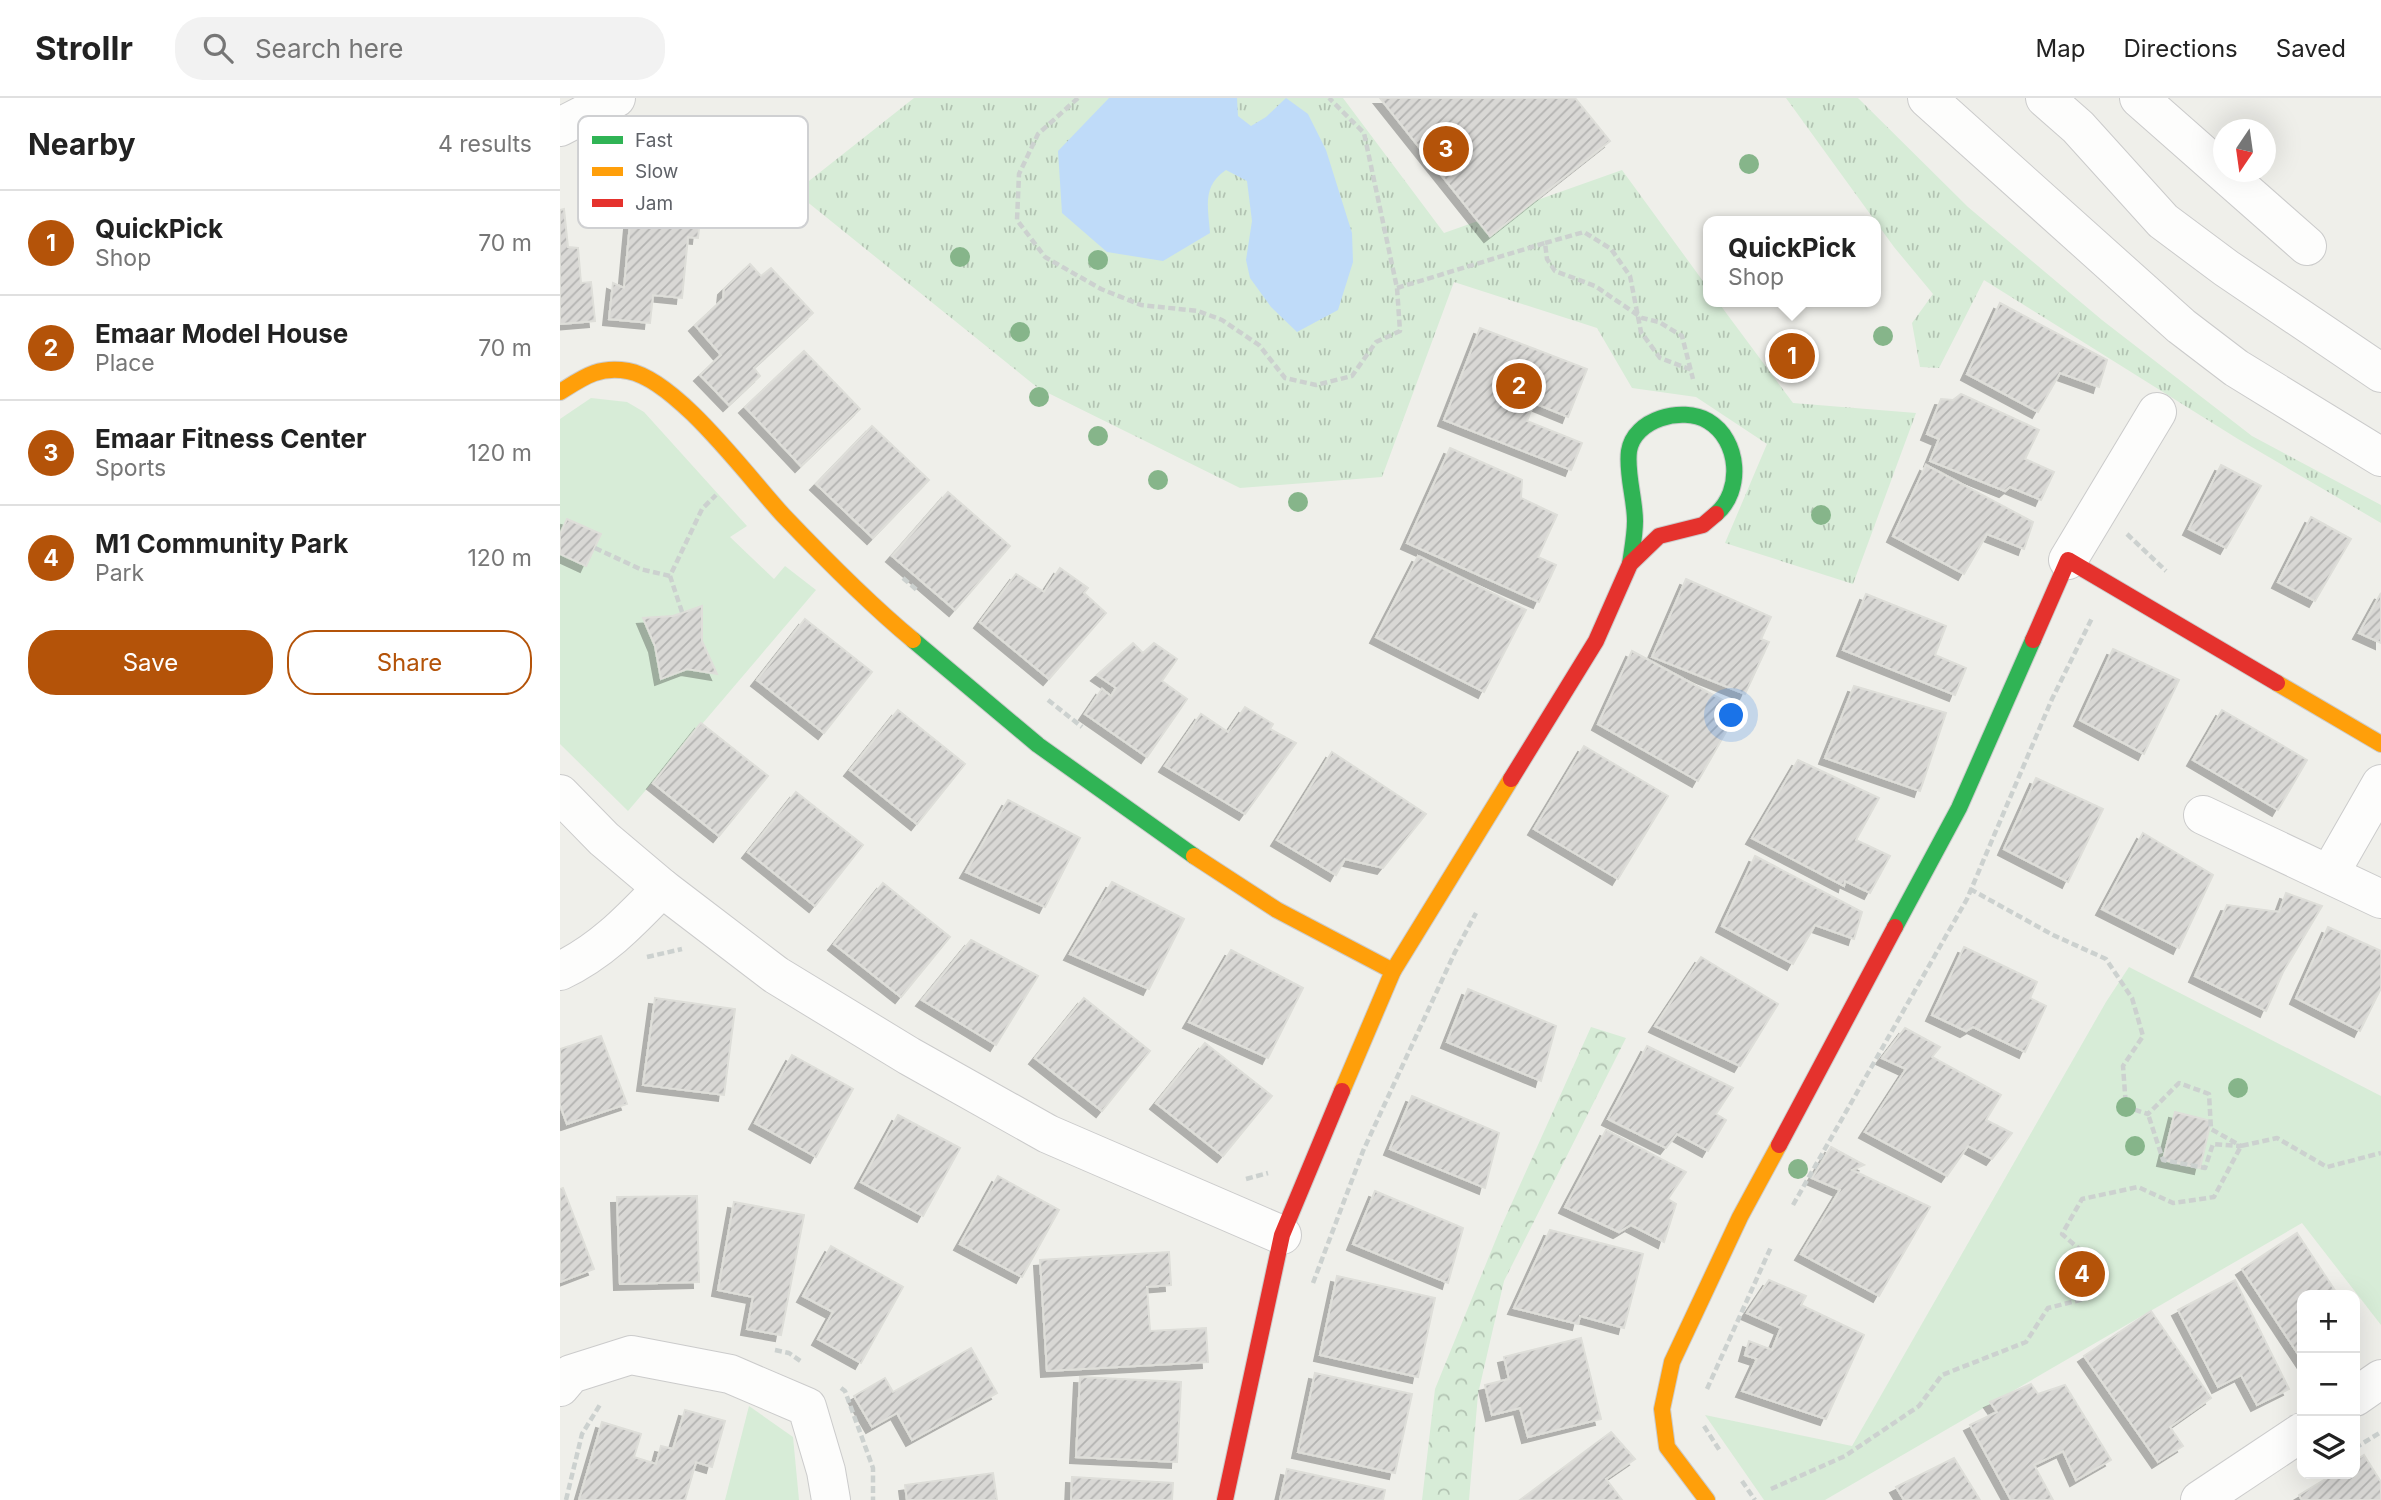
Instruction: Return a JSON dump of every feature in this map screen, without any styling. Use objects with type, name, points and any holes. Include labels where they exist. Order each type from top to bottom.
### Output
[{"type":"street","points":[[581,116],[616,98]]},
{"type":"street","points":[[1927,98],[2181,326],[2236,368],[2381,457]]},
{"type":"street","points":[[2045,98],[2078,127],[2163,221],[2226,268],[2381,373]]},
{"type":"street","points":[[2139,98],[2306,246]]},
{"type":"street","points":[[560,127],[578,118]]},
{"type":"street","points":[[560,392],[592,371],[630,371],[678,397],[783,515],[882,614],[1038,745],[1176,844],[1277,910],[1393,971]]},
{"type":"street","points":[[1707,1500],[1667,1447],[1661,1409],[1672,1362],[1740,1217],[1959,808],[2068,560],[2157,412]]},
{"type":"street","points":[[1225,1500],[1283,1235],[1393,971],[1596,641],[1630,564],[1635,522],[1629,450],[1645,425],[1676,414],[1708,421],[1730,445],[1735,473],[1728,504],[1703,525],[1659,536],[1630,564]]},
{"type":"street","points":[[2068,560],[2381,744]]},
{"type":"street","points":[[2330,873],[2381,784]]},
{"type":"street","points":[[560,794],[604,839],[662,888],[776,975],[909,1056],[1048,1134],[1283,1235]]},
{"type":"street","points":[[2203,815],[2381,899]]},
{"type":"street","points":[[560,971],[588,958],[616,936],[662,888]]},
{"type":"street","points":[[560,1387],[571,1374],[631,1355],[730,1374],[807,1407],[826,1471],[831,1500]]},
{"type":"street","points":[[2360,1394],[2381,1379]]},
{"type":"street","points":[[2200,1500],[2297,1435]]},
{"type":"path","points":[[1077,98],[1038,134],[1019,174],[1017,220],[1045,257],[1101,289],[1141,305],[1198,311],[1222,320],[1259,345],[1285,378],[1317,385],[1352,376],[1376,342],[1400,331],[1396,288],[1364,133],[1329,98]]},
{"type":"path","points":[[1396,288],[1584,232],[1611,249],[1630,276],[1641,332],[1660,358],[1693,371]]},
{"type":"path","points":[[1545,243],[1548,259],[1555,271],[1595,286],[1637,315],[1660,322],[1682,336],[1693,371],[1693,384]]},
{"type":"path","points":[[682,612],[670,576],[702,509],[719,492],[728,500]]},
{"type":"path","points":[[595,548],[640,569],[670,576]]},
{"type":"path","points":[[896,572],[927,599]]},
{"type":"path","points":[[1787,1214],[1919,985],[1970,889],[2088,620],[2102,612]]},
{"type":"path","points":[[1044,697],[1087,731]]},
{"type":"path","points":[[1970,889],[2053,935],[2106,959],[2132,998],[2143,1036],[2123,1066],[2126,1107],[2148,1114]]},
{"type":"path","points":[[1309,1296],[1363,1151],[1455,951],[1479,907]]},
{"type":"path","points":[[636,959],[686,948]]},
{"type":"path","points":[[2148,1114],[2179,1083],[2209,1094],[2211,1129],[2241,1146]]},
{"type":"path","points":[[2148,1114],[2163,1160],[2205,1168],[2213,1144],[2241,1146],[2277,1138],[2327,1167],[2381,1153]]},
{"type":"path","points":[[1771,1489],[1845,1456],[1919,1406],[1942,1375],[2026,1342],[2048,1308],[2084,1299],[2093,1262],[2062,1234],[2082,1199],[2138,1187],[2173,1203],[2214,1197],[2241,1146]]},
{"type":"path","points":[[1237,1181],[1270,1172]]},
{"type":"path","points":[[1703,1397],[1775,1237]]},
{"type":"path","points":[[566,1500],[582,1434],[606,1395]]},
{"type":"path","points":[[1701,1417],[1704,1427],[1726,1458]]},
{"type":"path","points":[[2360,1445],[2381,1432]]},
{"type":"path","points":[[1740,1478],[1755,1500]]},
{"type":"green space","points":[[914,98],[1343,98],[1444,233],[1622,170],[1703,281],[1703,307],[1722,307],[1793,403],[1916,413],[1853,584],[1725,543],[1767,444],[1696,397],[1632,388],[1597,328],[1454,282],[1382,477],[1240,488],[1038,388],[808,202],[808,182]]},
{"type":"green space","points":[[1786,98],[1858,98],[1968,207],[2102,320],[2252,436],[2381,505],[2381,523],[2238,439],[1984,280],[1939,368],[1920,367],[1912,323],[1933,294],[1881,229],[1881,216],[1872,216]]},
{"type":"green space","points":[[591,398],[627,402],[644,412],[747,526],[730,537],[774,579],[785,566],[816,590],[628,811],[560,744],[560,419]]},
{"type":"green space","points":[[2129,967],[2381,1096],[2381,1325],[2360,1298],[2360,1290],[2354,1290],[2302,1223],[1825,1500],[1764,1500],[1705,1415],[1852,1446],[2106,1002]]},
{"type":"green space","points":[[1591,1027],[1626,1038],[1504,1281],[1478,1394],[1469,1500],[1422,1500],[1435,1389],[1501,1227]]},
{"type":"green space","points":[[749,1406],[793,1437],[799,1500],[725,1500]]},
{"type":"water","points":[[1109,98],[1237,98],[1238,116],[1251,126],[1266,117],[1286,98],[1308,114],[1326,150],[1352,233],[1353,262],[1338,310],[1297,332],[1271,307],[1250,278],[1246,260],[1252,221],[1247,181],[1226,170],[1218,176],[1210,190],[1210,233],[1163,261],[1107,252],[1062,213],[1058,151]]},
{"type":"building","points":[[1380,98],[1575,98],[1610,141],[1490,236]]},
{"type":"building","points":[[564,209],[568,247],[578,248],[581,283],[591,282],[595,321],[560,324],[560,210]]},
{"type":"building","points":[[630,228],[699,228],[698,238],[688,237],[682,298],[653,295],[650,323],[609,319],[613,283],[624,288]]},
{"type":"building","points":[[750,264],[761,276],[771,268],[813,313],[754,368],[760,376],[729,405],[700,375],[721,355],[695,325],[723,299],[724,289]]},
{"type":"building","points":[[2000,303],[2107,360],[2099,387],[2060,373],[2038,412],[1967,374]]},
{"type":"building","points":[[1480,328],[1587,369],[1568,417],[1534,403],[1527,421],[1582,443],[1571,470],[1444,420]]},
{"type":"building","points":[[804,351],[860,409],[801,466],[745,407]]},
{"type":"building","points":[[1961,394],[2039,430],[2025,459],[2054,472],[2041,500],[2010,487],[2005,491],[1930,461],[1939,439],[1927,434],[1941,399],[1953,400]]},
{"type":"building","points":[[872,426],[929,480],[873,538],[816,484]]},
{"type":"building","points":[[1450,448],[1522,480],[1521,498],[1557,515],[1538,557],[1556,565],[1539,602],[1407,543]]},
{"type":"building","points":[[1926,465],[2033,522],[2024,549],[1987,534],[1964,574],[1893,536]]},
{"type":"building","points":[[2221,465],[2261,486],[2226,548],[2189,529]]},
{"type":"building","points":[[948,492],[1010,546],[955,610],[892,556]]},
{"type":"building","points":[[2311,517],[2351,539],[2315,601],[2278,582]]},
{"type":"building","points":[[567,519],[601,534],[586,566],[560,554],[560,534]]},
{"type":"building","points":[[1418,556],[1526,610],[1484,692],[1376,637]]},
{"type":"building","points":[[1060,568],[1088,588],[1084,593],[1106,613],[1049,679],[980,622],[1016,574],[1044,592]]},
{"type":"building","points":[[1686,579],[1771,617],[1761,639],[1769,642],[1745,694],[1652,657]]},
{"type":"building","points":[[2381,593],[2381,643],[2359,633]]},
{"type":"building","points":[[1866,594],[1946,626],[1935,655],[1966,668],[1955,695],[1843,650]]},
{"type":"building","points":[[702,606],[702,641],[717,674],[687,669],[661,679],[655,646],[643,618],[673,616]]},
{"type":"building","points":[[805,619],[872,672],[824,733],[757,680]]},
{"type":"building","points":[[1133,643],[1143,653],[1154,643],[1177,659],[1162,681],[1187,699],[1147,757],[1085,714],[1102,689],[1111,696],[1116,688],[1097,675]]},
{"type":"building","points":[[2113,649],[2179,680],[2144,754],[2080,720]]},
{"type":"building","points":[[1632,651],[1739,709],[1698,781],[1598,724]]},
{"type":"building","points":[[1854,686],[1946,713],[1920,791],[1825,758]]},
{"type":"building","points":[[1245,707],[1273,724],[1270,729],[1296,743],[1245,814],[1165,766],[1201,714],[1228,732]]},
{"type":"building","points":[[898,710],[965,764],[917,824],[850,770]]},
{"type":"building","points":[[2222,710],[2307,760],[2278,810],[2193,760]]},
{"type":"building","points":[[701,723],[768,776],[719,836],[653,783]]},
{"type":"building","points":[[1584,746],[1668,796],[1618,879],[1534,829]]},
{"type":"building","points":[[1332,752],[1426,814],[1383,868],[1345,859],[1336,875],[1277,840]]},
{"type":"building","points":[[1798,760],[1879,798],[1856,840],[1890,856],[1870,893],[1845,881],[1844,886],[1752,838]]},
{"type":"building","points":[[2036,778],[2103,809],[2068,882],[2004,849]]},
{"type":"building","points":[[796,792],[863,845],[815,906],[748,852]]},
{"type":"building","points":[[1008,800],[1080,838],[1045,907],[966,872]]},
{"type":"building","points":[[2143,833],[2213,875],[2179,948],[2102,909]]},
{"type":"building","points":[[1755,856],[1862,912],[1854,939],[1815,925],[1793,964],[1722,926]]},
{"type":"building","points":[[1112,882],[1184,919],[1149,989],[1070,954]]},
{"type":"building","points":[[883,883],[950,937],[901,997],[834,944]]},
{"type":"building","points":[[2286,893],[2322,906],[2283,972],[2266,1011],[2195,976],[2227,905],[2279,912]]},
{"type":"building","points":[[2328,927],[2381,951],[2381,988],[2360,1031],[2296,998]]},
{"type":"building","points":[[971,940],[1038,976],[996,1045],[922,1000]]},
{"type":"building","points":[[1964,947],[2037,982],[2030,998],[2046,1006],[2025,1052],[1973,1027],[1966,1031],[1932,1015]]},
{"type":"building","points":[[1231,950],[1303,988],[1268,1058],[1189,1022]]},
{"type":"building","points":[[1701,957],[1778,1004],[1740,1066],[1655,1026]]},
{"type":"building","points":[[1468,989],[1556,1026],[1541,1081],[1447,1042]]},
{"type":"building","points":[[655,998],[735,1009],[724,1095],[643,1085]]},
{"type":"building","points":[[1084,998],[1150,1051],[1102,1111],[1035,1058]]},
{"type":"building","points":[[1905,1028],[1940,1047],[1932,1057],[2001,1095],[1986,1120],[2012,1133],[1992,1159],[1968,1146],[1947,1176],[1865,1132],[1906,1069],[1882,1058]]},
{"type":"building","points":[[601,1036],[627,1104],[567,1124],[560,1105],[560,1049]]},
{"type":"building","points":[[1205,1043],[1272,1096],[1223,1156],[1156,1103]]},
{"type":"building","points":[[1647,1046],[1733,1088],[1716,1114],[1726,1120],[1708,1151],[1677,1134],[1666,1148],[1608,1119]]},
{"type":"building","points":[[792,1055],[853,1089],[816,1157],[755,1123]]},
{"type":"building","points":[[1412,1096],[1499,1133],[1485,1188],[1390,1149]]},
{"type":"building","points":[[2175,1112],[2211,1121],[2200,1168],[2163,1160]]},
{"type":"building","points":[[898,1115],[960,1148],[923,1216],[861,1182]]},
{"type":"building","points":[[1606,1130],[1686,1172],[1668,1199],[1676,1204],[1664,1242],[1631,1225],[1619,1232],[1565,1207]]},
{"type":"building","points":[[1831,1147],[1864,1165],[1852,1170],[1930,1207],[1879,1296],[1801,1254],[1840,1190],[1812,1178]]},
{"type":"building","points":[[998,1176],[1059,1210],[1022,1277],[960,1244]]},
{"type":"building","points":[[563,1188],[594,1269],[560,1282],[560,1189]]},
{"type":"building","points":[[1375,1191],[1463,1228],[1448,1283],[1353,1244]]},
{"type":"building","points":[[697,1196],[699,1282],[620,1284],[617,1197]]},
{"type":"building","points":[[734,1202],[804,1215],[781,1335],[747,1329],[753,1297],[718,1290]]},
{"type":"building","points":[[1550,1230],[1643,1254],[1624,1328],[1580,1316],[1578,1324],[1514,1308]]},
{"type":"building","points":[[2297,1233],[2335,1290],[2297,1290],[2297,1352],[2242,1269]]},
{"type":"building","points":[[831,1246],[903,1287],[861,1363],[818,1339],[833,1312],[803,1296]]},
{"type":"building","points":[[1169,1252],[1171,1285],[1147,1287],[1150,1331],[1206,1328],[1208,1362],[1047,1371],[1040,1260]]},
{"type":"building","points":[[1337,1276],[1435,1298],[1418,1377],[1320,1355]]},
{"type":"building","points":[[1769,1280],[1806,1296],[1801,1305],[1864,1335],[1826,1419],[1742,1391],[1757,1359],[1745,1355],[1749,1341],[1772,1350],[1781,1328],[1747,1313]]},
{"type":"building","points":[[2235,1280],[2289,1389],[2257,1405],[2241,1375],[2218,1387],[2178,1310]]},
{"type":"building","points":[[2151,1311],[2211,1398],[2170,1427],[2183,1446],[2158,1462],[2084,1356]]},
{"type":"building","points":[[1581,1338],[1601,1419],[1528,1437],[1520,1408],[1492,1415],[1485,1385],[1509,1379],[1504,1357]]},
{"type":"building","points":[[971,1348],[997,1393],[912,1440],[897,1413],[872,1427],[854,1396],[885,1378],[893,1392]]},
{"type":"building","points":[[1315,1373],[1412,1394],[1395,1473],[1298,1452]]},
{"type":"building","points":[[1080,1377],[1181,1382],[1177,1462],[1076,1457]]},
{"type":"building","points":[[2031,1384],[2038,1394],[2065,1385],[2111,1460],[2076,1480],[2063,1451],[2034,1465],[2053,1500],[2011,1500],[1970,1425],[1997,1412],[1990,1402]]},
{"type":"building","points":[[685,1410],[725,1421],[712,1467],[696,1462],[685,1500],[579,1500],[602,1422],[641,1434],[634,1457],[656,1464],[661,1446],[673,1449]]},
{"type":"building","points":[[1611,1432],[1635,1459],[1606,1479],[1622,1500],[1520,1500]]},
{"type":"building","points":[[2364,1455],[2381,1482],[2381,1500],[2302,1500],[2299,1495],[2326,1479],[2360,1479],[2360,1458]]},
{"type":"building","points":[[1954,1458],[1980,1500],[1904,1500],[1896,1487]]},
{"type":"building","points":[[1287,1469],[1385,1490],[1383,1500],[1280,1500]]},
{"type":"building","points":[[993,1473],[997,1500],[907,1500],[905,1485]]},
{"type":"building","points":[[1072,1477],[1173,1483],[1172,1500],[1071,1500]]},
{"type":"traffic: fast","points":[[1630,564],[1635,521],[1629,451],[1633,440],[1649,423],[1673,415],[1697,417],[1708,421],[1727,440],[1732,453],[1734,479],[1725,504],[1716,514]]},
{"type":"traffic: fast","points":[[913,640],[1038,745],[1194,856]]},
{"type":"traffic: fast","points":[[1895,927],[1959,808],[2033,640]]},
{"type":"traffic: slow","points":[[560,392],[592,374],[608,370],[628,371],[647,378],[668,392],[711,432],[783,515],[830,563],[913,640]]},
{"type":"traffic: slow","points":[[2277,683],[2381,744]]},
{"type":"traffic: slow","points":[[1342,1091],[1393,971],[1511,779]]},
{"type":"traffic: slow","points":[[1194,856],[1277,910],[1393,971]]},
{"type":"traffic: slow","points":[[1707,1500],[1667,1447],[1662,1409],[1672,1362],[1740,1217],[1779,1145]]},
{"type":"traffic: jam","points":[[1511,779],[1596,641],[1630,564],[1659,536],[1703,525],[1716,514]]},
{"type":"traffic: jam","points":[[2033,640],[2068,560],[2277,683]]},
{"type":"traffic: jam","points":[[1779,1145],[1895,927]]},
{"type":"traffic: jam","points":[[1225,1500],[1282,1235],[1342,1091]]},
{"type":"place","name":"Emaar Fitness Center","points":[[1446,149]]},
{"type":"place","name":"QuickPick","points":[[1792,356]]},
{"type":"place","name":"Emaar Model House","points":[[1519,386]]},
{"type":"place","name":"M1 Community Park","points":[[2082,1274]]}]
